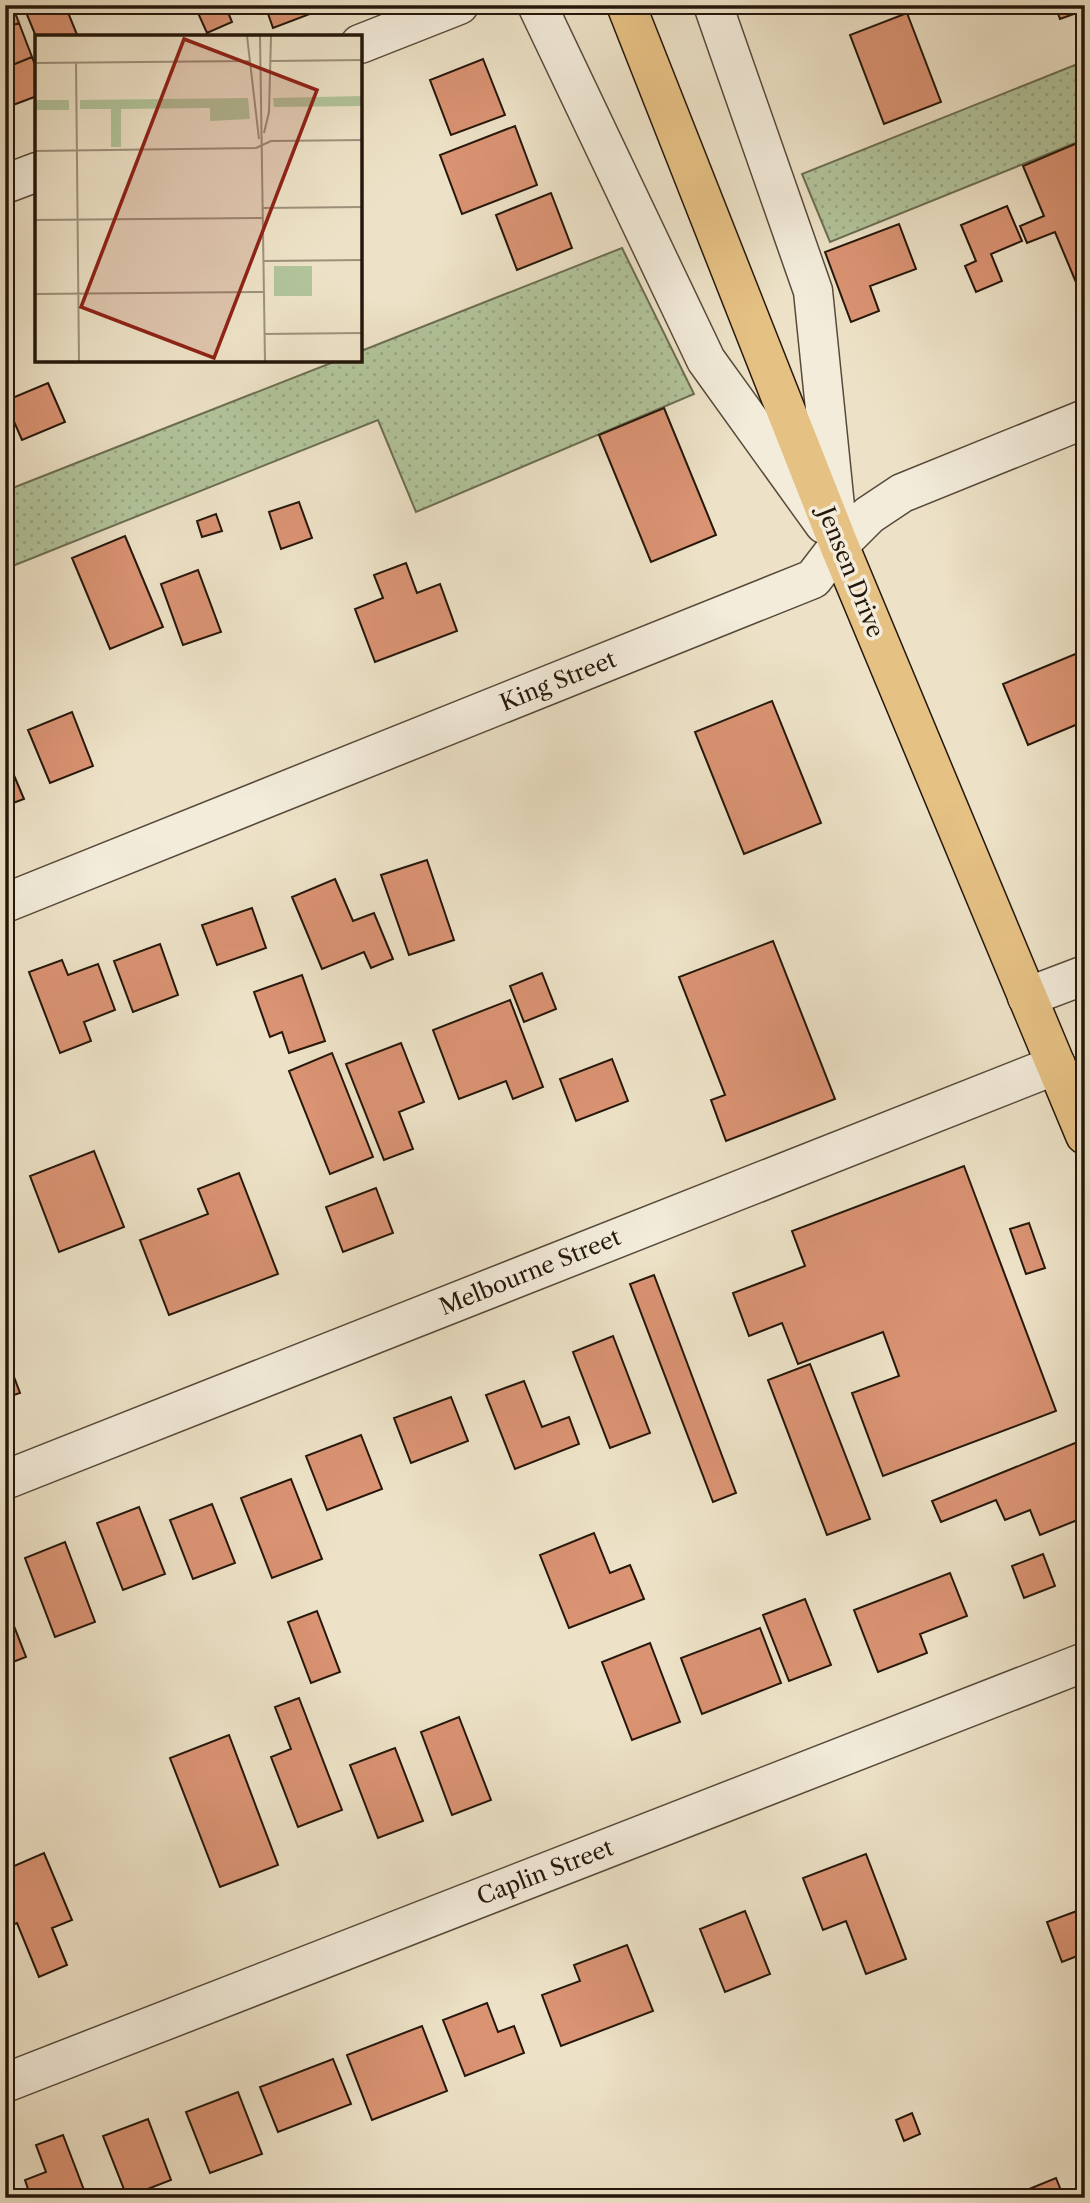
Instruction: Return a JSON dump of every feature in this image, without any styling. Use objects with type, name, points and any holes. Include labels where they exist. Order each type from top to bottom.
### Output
[{"type":"main road","name":"Jensen Drive","points":[[626,5],[839,545],[1085,1135]]},
{"type":"street","points":[[362,43],[459,5]]},
{"type":"street","points":[[537,5],[706,360],[839,545]]},
{"type":"street","points":[[713,5],[813,291],[839,545]]},
{"type":"street","points":[[5,184],[35,173]]},
{"type":"street","name":"King Street","points":[[5,903],[813,579],[839,545],[869,515],[902,492],[1085,419]]},
{"type":"street","points":[[1027,997],[1085,975]]},
{"type":"street","name":"Melbourne Street","points":[[5,1480],[1056,1065]]},
{"type":"street","name":"Caplin Street","points":[[5,2083],[1085,1662]]},
{"type":"green space","points":[[1085,61],[1085,139],[830,242],[802,174]]},
{"type":"green space","points":[[622,248],[694,394],[416,512],[378,420],[5,569],[5,491],[333,362],[362,362],[362,351]]},
{"type":"building","points":[[5,5],[12,5],[19,23],[5,28]]},
{"type":"building","points":[[23,5],[65,5],[77,35],[35,35]]},
{"type":"building","points":[[216,5],[225,5],[232,22],[207,33],[198,13]]},
{"type":"building","points":[[265,5],[321,5],[323,9],[273,28]]},
{"type":"building","points":[[1055,5],[1085,5],[1085,10],[1060,19]]},
{"type":"building","points":[[907,13],[941,102],[884,124],[850,35]]},
{"type":"building","points":[[19,23],[32,57],[5,68],[5,28]]},
{"type":"building","points":[[32,57],[35,64],[35,97],[5,108],[5,68]]},
{"type":"building","points":[[483,59],[505,115],[451,135],[430,80]]},
{"type":"building","points":[[515,126],[537,185],[462,214],[440,155]]},
{"type":"building","points":[[1082,141],[1085,149],[1085,290],[1080,292],[1055,232],[1027,243],[1020,226],[1044,216],[1023,166]]},
{"type":"building","points":[[551,193],[572,248],[517,270],[496,215]]},
{"type":"building","points":[[1007,206],[1022,241],[991,254],[1002,281],[976,292],[965,266],[976,261],[961,225]]},
{"type":"building","points":[[899,224],[916,269],[870,286],[879,311],[851,322],[825,252]]},
{"type":"building","points":[[48,383],[65,422],[22,440],[5,401]]},
{"type":"building","points":[[664,408],[716,535],[651,562],[599,435]]},
{"type":"building","points":[[299,502],[312,538],[281,549],[269,512]]},
{"type":"building","points":[[216,514],[222,531],[202,537],[197,521]]},
{"type":"building","points":[[125,536],[163,627],[110,649],[72,558]]},
{"type":"building","points":[[406,563],[417,593],[440,584],[457,631],[375,662],[355,609],[383,598],[374,575]]},
{"type":"building","points":[[198,570],[221,632],[183,645],[161,584]]},
{"type":"building","points":[[1085,650],[1085,721],[1028,745],[1003,684]]},
{"type":"building","points":[[772,701],[821,823],[744,854],[695,732]]},
{"type":"building","points":[[72,712],[93,766],[50,783],[28,730]]},
{"type":"building","points":[[5,754],[24,799],[5,806]]},
{"type":"building","points":[[427,860],[454,940],[409,955],[381,875]]},
{"type":"building","points":[[335,879],[353,921],[374,913],[393,959],[371,968],[364,952],[322,969],[292,897]]},
{"type":"building","points":[[252,908],[266,948],[217,965],[202,925]]},
{"type":"building","points":[[773,941],[835,1099],[726,1141],[711,1100],[725,1095],[679,977]]},
{"type":"building","points":[[160,944],[178,995],[133,1012],[114,961]]},
{"type":"building","points":[[62,960],[68,975],[98,964],[115,1010],[84,1022],[91,1041],[60,1053],[29,972]]},
{"type":"building","points":[[542,973],[556,1009],[524,1022],[510,986]]},
{"type":"building","points":[[302,975],[325,1041],[289,1053],[282,1032],[270,1037],[254,992]]},
{"type":"building","points":[[510,1000],[543,1087],[513,1099],[506,1081],[459,1099],[433,1030]]},
{"type":"building","points":[[401,1043],[424,1102],[399,1112],[413,1149],[384,1160],[346,1064]]},
{"type":"building","points":[[332,1053],[373,1157],[330,1174],[289,1071]]},
{"type":"building","points":[[612,1059],[628,1101],[576,1121],[560,1079]]},
{"type":"building","points":[[94,1151],[124,1227],[59,1252],[30,1176]]},
{"type":"building","points":[[964,1166],[1056,1411],[883,1476],[852,1393],[899,1376],[883,1332],[798,1364],[782,1323],[749,1336],[733,1293],[805,1266],[792,1231]]},
{"type":"building","points":[[239,1173],[278,1274],[169,1315],[140,1240],[208,1214],[198,1189]]},
{"type":"building","points":[[376,1188],[393,1233],[343,1252],[326,1207]]},
{"type":"building","points":[[1029,1223],[1045,1268],[1026,1274],[1010,1229]]},
{"type":"building","points":[[654,1275],[736,1493],[713,1502],[630,1284]]},
{"type":"building","points":[[613,1336],[650,1433],[610,1448],[573,1352]]},
{"type":"building","points":[[5,1353],[20,1393],[5,1398]]},
{"type":"building","points":[[810,1364],[870,1519],[827,1535],[768,1380]]},
{"type":"building","points":[[524,1381],[542,1427],[569,1417],[579,1444],[515,1469],[486,1395]]},
{"type":"building","points":[[451,1397],[468,1441],[411,1463],[394,1418]]},
{"type":"building","points":[[361,1435],[382,1489],[327,1510],[306,1456]]},
{"type":"building","points":[[1085,1439],[1085,1517],[1040,1535],[1030,1510],[1005,1520],[996,1500],[941,1522],[932,1501]]},
{"type":"building","points":[[291,1479],[322,1559],[272,1578],[241,1498]]},
{"type":"building","points":[[212,1504],[235,1563],[193,1579],[170,1520]]},
{"type":"building","points":[[139,1507],[165,1574],[123,1590],[97,1523]]},
{"type":"building","points":[[594,1533],[610,1573],[630,1565],[644,1599],[569,1628],[540,1555]]},
{"type":"building","points":[[65,1542],[95,1622],[55,1637],[25,1558]]},
{"type":"building","points":[[1043,1554],[1055,1586],[1024,1598],[1012,1566]]},
{"type":"building","points":[[950,1573],[967,1616],[920,1634],[927,1653],[878,1672],[854,1610]]},
{"type":"building","points":[[805,1599],[831,1665],[789,1681],[763,1615]]},
{"type":"building","points":[[5,1603],[26,1657],[5,1665]]},
{"type":"building","points":[[317,1611],[340,1672],[311,1683],[288,1622]]},
{"type":"building","points":[[760,1628],[781,1683],[702,1714],[681,1658]]},
{"type":"building","points":[[650,1643],[680,1722],[632,1740],[602,1662]]},
{"type":"building","points":[[299,1698],[342,1810],[298,1827],[271,1757],[291,1749],[275,1707]]},
{"type":"building","points":[[459,1717],[491,1800],[452,1815],[421,1732]]},
{"type":"building","points":[[229,1735],[278,1865],[220,1887],[170,1758]]},
{"type":"building","points":[[395,1748],[423,1821],[378,1838],[350,1765]]},
{"type":"building","points":[[5,1852],[12,1867],[44,1853],[72,1920],[52,1928],[67,1965],[39,1977],[17,1923],[5,1928]]},
{"type":"building","points":[[866,1854],[906,1959],[866,1974],[846,1921],[823,1930],[803,1878]]},
{"type":"building","points":[[1085,1908],[1085,1953],[1062,1962],[1047,1922]]},
{"type":"building","points":[[745,1911],[770,1974],[725,1992],[700,1929]]},
{"type":"building","points":[[627,1945],[653,2011],[561,2046],[542,1995],[580,1981],[574,1965]]},
{"type":"building","points":[[487,2003],[498,2032],[514,2026],[524,2053],[465,2076],[443,2020]]},
{"type":"building","points":[[422,2026],[447,2091],[372,2120],[347,2055]]},
{"type":"building","points":[[333,2059],[351,2104],[278,2132],[260,2087]]},
{"type":"building","points":[[238,2092],[262,2154],[210,2173],[186,2112]]},
{"type":"building","points":[[912,2113],[920,2134],[904,2141],[896,2120]]},
{"type":"building","points":[[148,2119],[171,2180],[127,2197],[103,2136]]},
{"type":"building","points":[[63,2135],[87,2198],[31,2198],[25,2180],[46,2172],[36,2145]]},
{"type":"building","points":[[1056,2178],[1064,2198],[1026,2198],[1024,2191]]}]
